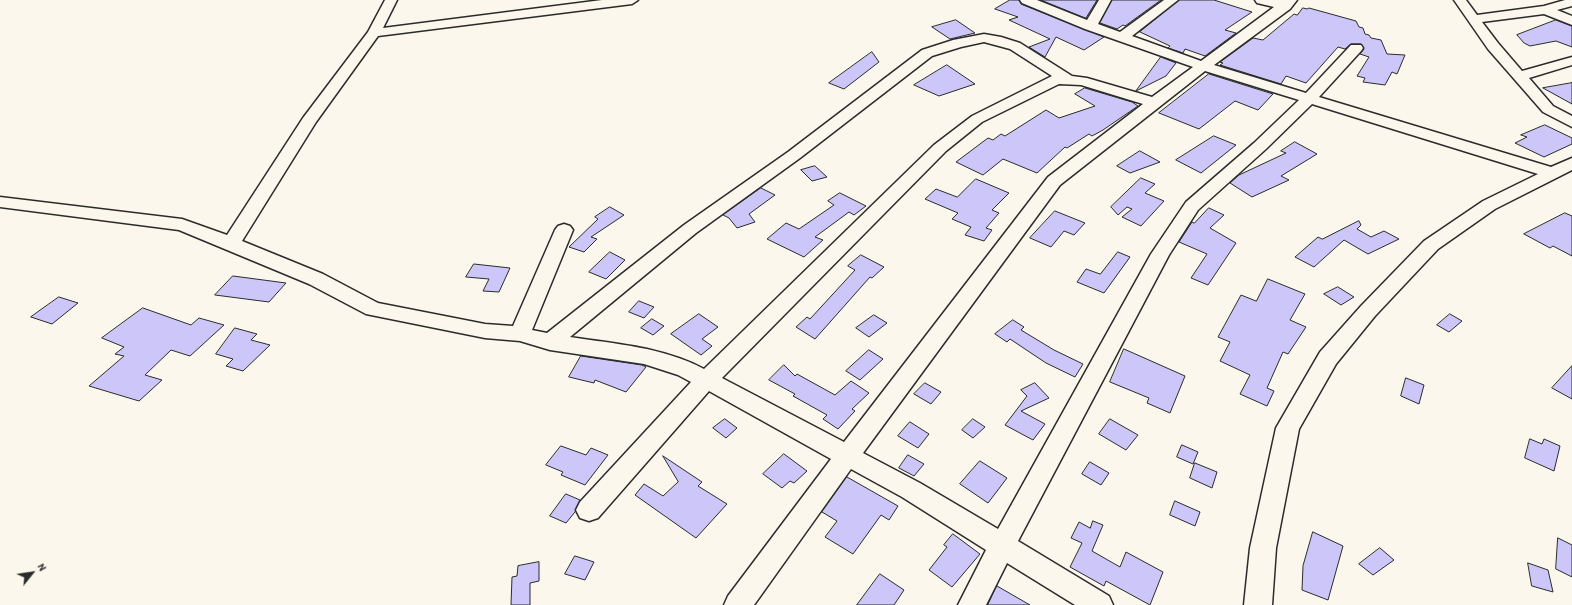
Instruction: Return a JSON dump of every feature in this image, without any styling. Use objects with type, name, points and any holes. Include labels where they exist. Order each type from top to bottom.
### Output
[{"type":"street","points":[[231,244],[309,121],[374,33],[391,0]]},
{"type":"street","points":[[374,33],[632,0]]},
{"type":"street","points":[[1026,0],[1090,26],[1203,66],[1553,173]]},
{"type":"street","points":[[1090,26],[1105,0]]},
{"type":"street","points":[[1122,37],[1172,0]]},
{"type":"street","points":[[1261,0],[1288,3]]},
{"type":"street","points":[[1460,0],[1493,46],[1548,110],[1572,122]]},
{"type":"street","points":[[1474,19],[1545,10],[1572,2]]},
{"type":"street","points":[[738,605],[846,456],[1054,181],[1154,103],[1288,3]]},
{"type":"street","points":[[1545,10],[1572,21]]},
{"type":"street","points":[[550,342],[690,230],[794,155],[927,53],[958,43],[984,38],[1001,41],[1015,46],[1066,78]]},
{"type":"street","points":[[972,605],[1002,546],[1160,254],[1192,206],[1260,146],[1309,99],[1356,48]]},
{"type":"street","points":[[1520,76],[1572,61]]},
{"type":"street","points":[[589,510],[706,380],[940,148],[977,119],[1057,79],[1066,78],[1082,81],[1154,103]]},
{"type":"street","points":[[1258,605],[1263,548],[1288,428],[1328,358],[1368,311],[1431,245],[1489,205],[1572,163]]},
{"type":"street","points":[[0,202],[182,226],[231,244],[316,279],[373,309],[486,331],[520,334],[550,342],[645,356],[686,369],[911,490],[1099,605]]},
{"type":"street","points":[[520,334],[564,230]]},
{"type":"building","points":[[1010,0],[1019,0],[1021,4],[1104,37],[1084,50],[1056,37],[1045,57],[1029,47],[1050,39],[1009,20],[1018,17],[995,9]]},
{"type":"building","points":[[1041,0],[1097,0],[1086,18]]},
{"type":"building","points":[[1112,0],[1161,0],[1125,26],[1123,25],[1117,29],[1100,23]]},
{"type":"building","points":[[1179,0],[1214,0],[1252,12],[1225,30],[1236,33],[1205,56],[1185,49],[1183,53],[1168,48],[1170,46],[1140,32]]},
{"type":"building","points":[[1303,8],[1309,8],[1356,21],[1359,27],[1363,28],[1365,34],[1369,35],[1371,38],[1381,40],[1387,54],[1405,55],[1397,74],[1392,72],[1385,85],[1363,82],[1365,78],[1357,76],[1369,57],[1360,54],[1364,49],[1361,44],[1351,44],[1345,49],[1338,47],[1306,83],[1286,76],[1281,84],[1220,65],[1223,63],[1220,62],[1253,38],[1263,40],[1294,14],[1297,15]]},
{"type":"building","points":[[956,20],[975,33],[950,39],[932,27]]},
{"type":"building","points":[[1556,20],[1572,26],[1572,47],[1556,41],[1530,46],[1524,43],[1517,35]]},
{"type":"building","points":[[872,52],[879,62],[844,89],[829,83]]},
{"type":"building","points":[[1161,57],[1176,63],[1166,76],[1136,91]]},
{"type":"building","points":[[947,65],[975,84],[939,96],[914,85]]},
{"type":"building","points":[[1209,74],[1273,94],[1258,110],[1235,101],[1199,129],[1159,113]]},
{"type":"building","points":[[1572,83],[1572,104],[1543,88]]},
{"type":"building","points":[[1085,88],[1132,102],[1138,106],[1103,130],[1092,136],[1089,134],[1067,148],[1065,147],[1037,173],[1003,159],[983,175],[956,162],[988,138],[993,140],[1001,134],[1005,136],[1046,110],[1059,118],[1095,106],[1075,94]]},
{"type":"building","points":[[1545,125],[1572,138],[1572,144],[1544,157],[1515,143],[1527,137],[1521,135]]},
{"type":"building","points":[[1214,136],[1236,145],[1201,173],[1176,160]]},
{"type":"building","points":[[1295,142],[1317,154],[1281,176],[1289,180],[1252,197],[1230,183],[1239,175],[1286,153],[1281,151]]},
{"type":"building","points":[[1140,151],[1160,162],[1130,173],[1117,166]]},
{"type":"building","points":[[815,166],[827,177],[812,181],[801,170]]},
{"type":"building","points":[[1141,178],[1155,184],[1145,193],[1164,201],[1141,226],[1122,217],[1132,209],[1127,207],[1118,215],[1111,207]]},
{"type":"building","points":[[976,179],[1009,193],[992,210],[999,213],[986,228],[992,230],[984,241],[965,235],[971,227],[952,219],[958,213],[925,199],[936,189],[957,197]]},
{"type":"building","points":[[761,188],[775,195],[749,214],[755,222],[737,228],[729,218],[723,215]]},
{"type":"building","points":[[840,193],[866,206],[854,215],[849,212],[815,237],[823,240],[804,257],[767,239],[786,223],[799,229],[834,205],[828,201]]},
{"type":"building","points":[[610,207],[624,215],[591,237],[597,239],[584,252],[569,247],[598,219],[595,217]]},
{"type":"building","points":[[1209,208],[1224,215],[1210,228],[1236,243],[1208,285],[1191,278],[1207,254],[1179,242],[1192,222],[1194,223]]},
{"type":"building","points":[[1055,211],[1085,223],[1074,235],[1064,231],[1051,247],[1030,238]]},
{"type":"building","points":[[1565,213],[1572,216],[1572,256],[1553,246],[1550,248],[1524,234]]},
{"type":"building","points":[[1359,221],[1361,225],[1357,229],[1371,237],[1384,231],[1399,239],[1368,254],[1344,240],[1314,267],[1295,257],[1318,237],[1322,239]]},
{"type":"building","points":[[610,252],[625,260],[606,279],[589,272]]},
{"type":"building","points":[[1118,252],[1130,257],[1104,293],[1077,282],[1086,269],[1100,274]]},
{"type":"building","points":[[861,255],[884,267],[872,278],[870,277],[815,339],[796,327],[807,317],[810,319],[855,270],[848,266]]},
{"type":"building","points":[[474,264],[510,268],[499,292],[483,291],[489,279],[466,277]]},
{"type":"building","points":[[233,276],[286,283],[269,302],[215,295]]},
{"type":"building","points":[[1268,279],[1305,294],[1290,320],[1306,327],[1288,354],[1283,352],[1267,388],[1274,391],[1267,406],[1240,394],[1250,375],[1220,361],[1230,342],[1218,337],[1241,295],[1256,301]]},
{"type":"building","points":[[1338,287],[1354,297],[1341,305],[1324,294]]},
{"type":"building","points":[[59,297],[78,303],[52,324],[31,317]]},
{"type":"building","points":[[639,301],[654,307],[644,318],[629,312]]},
{"type":"building","points":[[143,308],[191,325],[199,318],[224,325],[190,356],[171,350],[145,375],[162,380],[139,401],[89,386],[124,356],[115,354],[124,347],[102,338]]},
{"type":"building","points":[[699,314],[718,327],[702,339],[712,346],[701,355],[671,334]]},
{"type":"building","points":[[1450,314],[1462,321],[1449,332],[1437,325]]},
{"type":"building","points":[[874,315],[887,323],[869,337],[856,328]]},
{"type":"building","points":[[652,319],[664,326],[653,335],[641,328]]},
{"type":"building","points":[[1013,320],[1024,327],[1021,330],[1054,350],[1083,364],[1075,377],[1046,363],[1010,339],[1007,342],[995,334]]},
{"type":"building","points":[[235,328],[257,334],[251,340],[270,345],[243,371],[226,366],[233,359],[216,354]]},
{"type":"building","points":[[1124,349],[1185,376],[1170,413],[1147,403],[1149,398],[1110,382]]},
{"type":"building","points":[[869,350],[883,359],[860,380],[846,371]]},
{"type":"building","points":[[581,356],[642,365],[646,367],[626,392],[595,380],[594,383],[569,377]]},
{"type":"building","points":[[784,365],[795,376],[797,374],[835,395],[851,381],[869,393],[852,409],[855,411],[838,429],[823,419],[827,415],[793,396],[795,394],[769,380]]},
{"type":"building","points":[[1572,366],[1572,399],[1552,388]]},
{"type":"building","points":[[1406,378],[1424,385],[1419,404],[1401,396]]},
{"type":"building","points":[[925,383],[941,392],[931,404],[914,394]]},
{"type":"building","points":[[1035,383],[1049,398],[1021,411],[1045,424],[1033,440],[1005,425],[1027,396],[1021,390]]},
{"type":"building","points":[[725,419],[737,428],[726,438],[713,428]]},
{"type":"building","points":[[973,419],[985,427],[973,438],[962,430]]},
{"type":"building","points":[[1110,419],[1138,435],[1126,450],[1099,434]]},
{"type":"building","points":[[910,422],[929,434],[918,448],[898,436]]},
{"type":"building","points":[[1530,439],[1542,444],[1544,439],[1560,446],[1554,471],[1525,458]]},
{"type":"building","points":[[1182,445],[1198,452],[1193,464],[1177,457]]},
{"type":"building","points":[[561,446],[586,455],[591,448],[608,455],[585,485],[561,475],[563,472],[546,465]]},
{"type":"building","points":[[784,454],[807,471],[794,483],[790,481],[782,488],[763,474]]},
{"type":"building","points":[[908,455],[924,464],[914,476],[899,468]]},
{"type":"building","points":[[663,456],[702,482],[698,486],[727,504],[696,538],[635,495],[644,484],[663,496],[678,482]]},
{"type":"building","points":[[980,461],[1007,478],[988,503],[960,484]]},
{"type":"building","points":[[1090,462],[1109,473],[1101,485],[1082,474]]},
{"type":"building","points":[[1195,463],[1217,472],[1212,488],[1190,478]]},
{"type":"building","points":[[847,477],[898,506],[889,520],[881,515],[853,554],[825,537],[837,521],[822,512]]},
{"type":"building","points":[[566,494],[580,500],[575,512],[566,523],[550,516]]},
{"type":"building","points":[[1175,501],[1200,512],[1195,526],[1170,515]]},
{"type":"building","points":[[1093,521],[1103,525],[1092,551],[1120,567],[1126,552],[1163,572],[1150,605],[1106,581],[1104,586],[1070,567],[1082,543],[1071,538],[1079,522],[1090,528]]},
{"type":"building","points":[[1313,532],[1343,546],[1328,600],[1302,590],[1303,566]]},
{"type":"building","points":[[953,534],[980,554],[952,587],[929,570],[947,547],[944,545]]},
{"type":"building","points":[[1558,538],[1572,545],[1572,577],[1556,569]]},
{"type":"building","points":[[1380,548],[1394,560],[1373,575],[1359,564]]},
{"type":"building","points":[[575,556],[594,562],[585,580],[565,574]]},
{"type":"building","points":[[539,562],[539,581],[530,583],[530,605],[511,605],[512,577],[517,576],[518,566]]},
{"type":"building","points":[[1528,563],[1548,570],[1553,592],[1532,586]]},
{"type":"building","points":[[880,574],[904,590],[894,605],[857,605]]},
{"type":"building","points":[[997,586],[1030,605],[988,605]]}]
